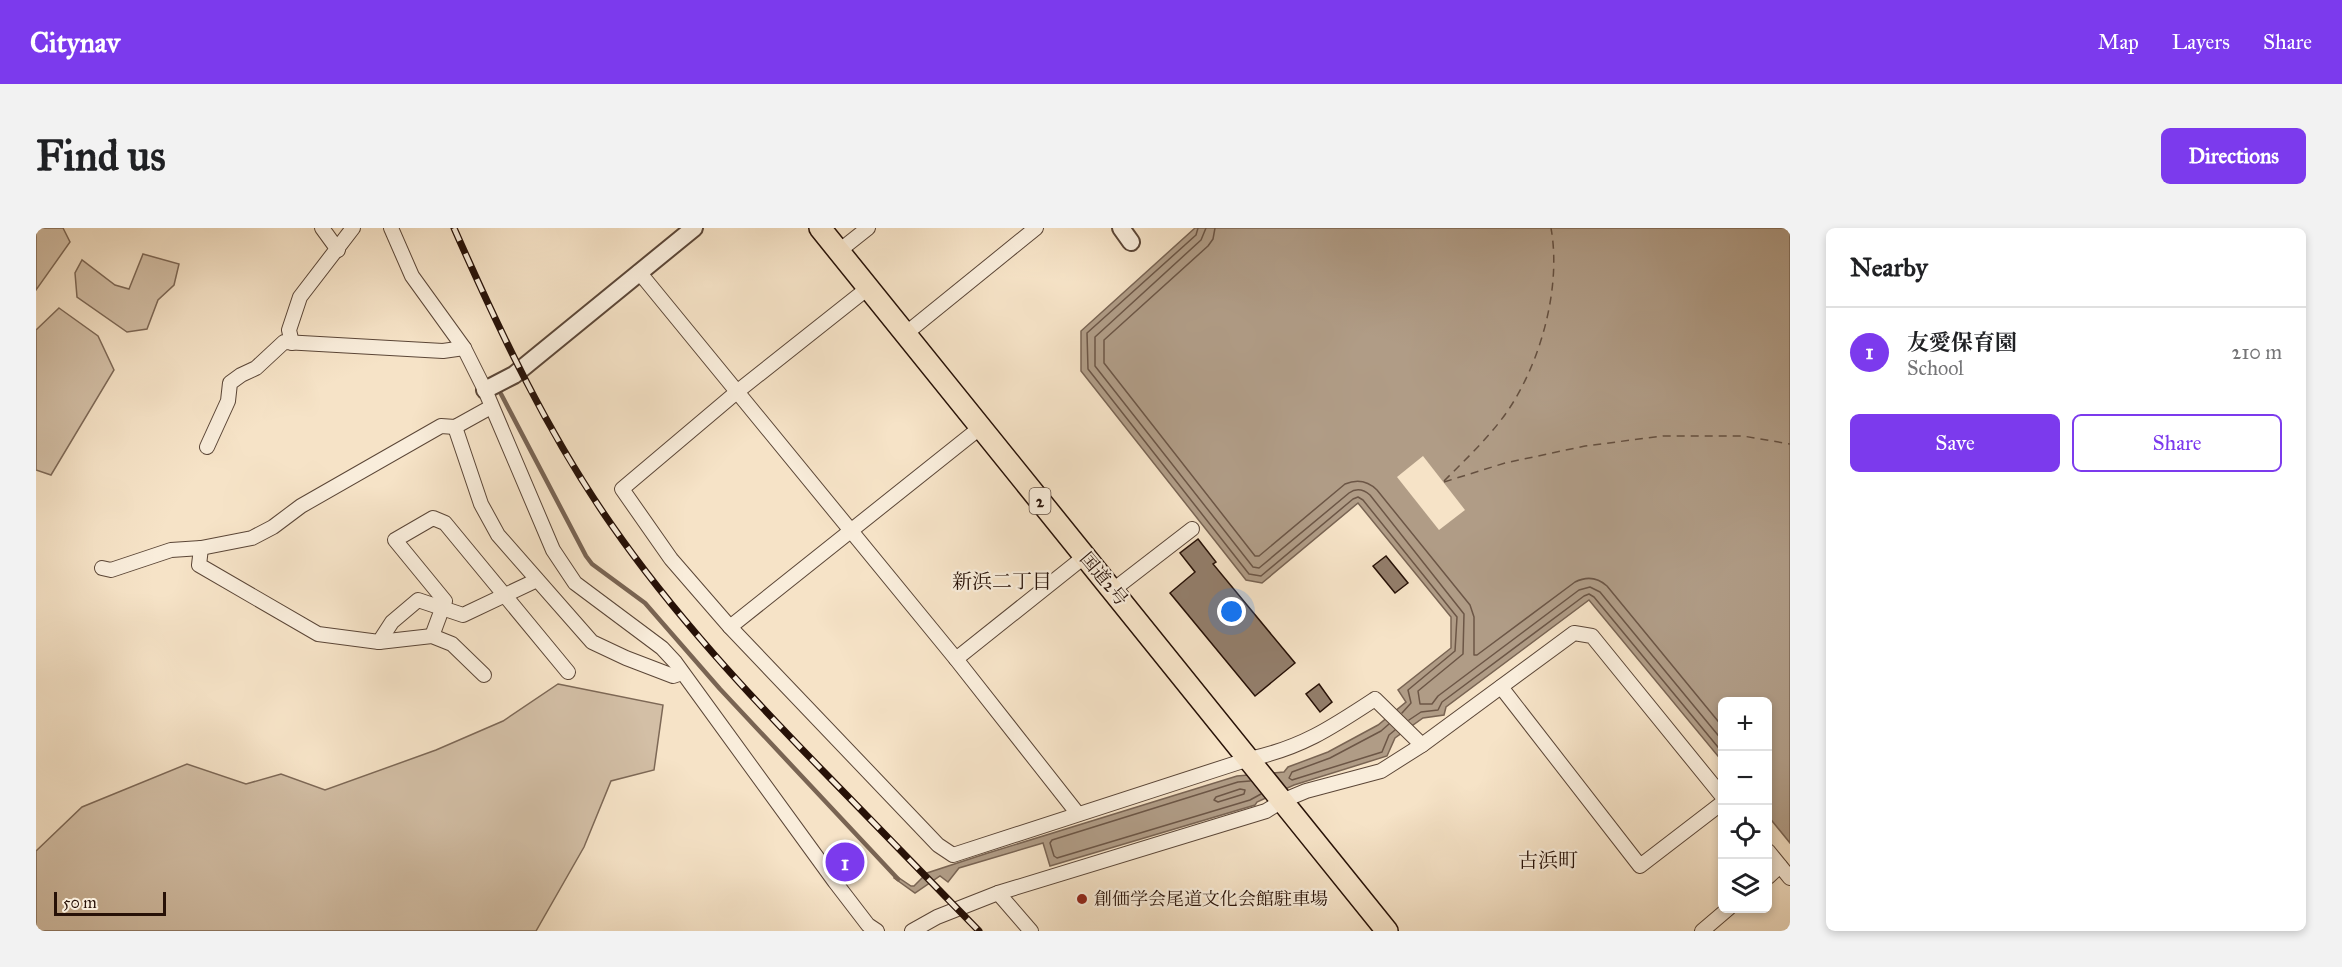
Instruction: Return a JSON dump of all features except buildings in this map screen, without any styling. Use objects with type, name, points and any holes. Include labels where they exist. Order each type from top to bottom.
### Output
[{"type":"highway","name":"国道2号","points":[[820,228],[1254,766],[1379,928]]},
{"type":"street","points":[[322,228],[338,250]]},
{"type":"street","points":[[292,343],[289,330],[300,297],[353,228]]},
{"type":"street","points":[[391,228],[412,276],[464,348],[553,550],[566,571],[575,583],[662,648],[835,882],[868,925],[877,931]]},
{"type":"street","points":[[484,390],[514,375],[694,228]]},
{"type":"street","points":[[839,251],[868,228]]},
{"type":"street","points":[[904,334],[1036,228]]},
{"type":"street","points":[[1120,228],[1131,242]]},
{"type":"street","points":[[639,272],[956,659],[1078,814]]},
{"type":"street","points":[[868,288],[738,391],[622,489],[672,559],[730,627],[938,845],[953,855],[1078,814],[1254,766],[1271,754],[1313,738],[1375,699],[1422,746]]},
{"type":"street","points":[[207,447],[228,401],[230,383],[256,368],[284,342],[443,351],[464,348]]},
{"type":"street","points":[[102,568],[111,570],[171,550],[201,548],[252,538],[273,527],[301,506],[441,426],[455,427],[491,407]]},
{"type":"street","points":[[455,427],[481,504],[498,535],[592,642],[673,676],[682,673]]},
{"type":"street","points":[[730,627],[981,427]]},
{"type":"street","points":[[432,636],[445,601],[394,540],[433,518],[445,523],[568,672]]},
{"type":"street","points":[[1113,590],[1192,529]]},
{"type":"street","points":[[201,548],[199,565],[318,634],[379,642],[432,636],[452,644],[484,675]]},
{"type":"street","points":[[956,659],[1084,556]]},
{"type":"street","points":[[379,642],[392,622],[418,600],[463,615],[537,580]]},
{"type":"street","points":[[912,931],[937,917],[998,893],[1266,811],[1278,797],[1381,771],[1422,746],[1574,633],[1592,636],[1718,791]]},
{"type":"street","points":[[1501,687],[1640,866],[1719,805]]},
{"type":"street","points":[[1772,857],[1790,878]]},
{"type":"street","points":[[1772,873],[1780,866]]},
{"type":"street","points":[[998,893],[1031,931]]},
{"type":"street","points":[[1702,931],[1725,913]]},
{"type":"shaded area","points":[[36,228],[63,228],[70,242],[36,290]]},
{"type":"shaded area","points":[[143,254],[179,264],[174,285],[158,300],[147,329],[127,332],[77,297],[75,273],[82,260],[115,285],[129,289]]},
{"type":"shaded area","points":[[59,308],[98,336],[114,370],[51,475],[36,470],[36,330]]},
{"type":"shaded area","points":[[558,684],[663,705],[654,770],[611,781],[584,847],[536,931],[36,931],[36,851],[82,807],[187,764],[246,784],[281,774],[325,790],[436,750],[503,721]]},
{"type":"water","points":[[1195,228],[1790,228],[1790,843],[1772,821],[1772,697],[1718,697],[1718,756],[1589,600],[1446,707],[1444,715],[1423,718],[1395,738],[1387,756],[1294,785],[1255,805],[1050,866],[1043,843],[959,868],[948,882],[940,876],[915,893],[894,878],[896,876],[914,886],[927,873],[1237,776],[1284,772],[1288,767],[1328,752],[1378,725],[1406,702],[1398,690],[1451,648],[1451,617],[1358,503],[1262,583],[1246,580],[1081,371],[1081,331]]},
{"type":"pier","points":[[1423,456],[1465,510],[1439,530],[1397,477]]},
{"type":"waterway","points":[[501,394],[592,564],[645,603],[720,689],[898,879]]},
{"type":"ferry route","points":[[1444,481],[1499,423],[1514,401],[1533,362],[1547,318],[1551,295],[1554,272],[1551,228]]},
{"type":"ferry route","points":[[1444,482],[1505,463],[1585,446],[1663,436],[1743,436],[1790,444]]},
{"type":"railway","points":[[454,228],[525,380],[545,417],[588,489],[635,558],[741,685],[979,931]]},
{"type":"place","name":"友愛保育園","points":[[845,862]]},
{"type":"place","name":"創価学会尾道文化会館駐車場","points":[[1082,899]]},
{"type":"district","name":"新浜二丁目","points":[[1002,581]]},
{"type":"district","name":"古浜町","points":[[1548,860]]}]
